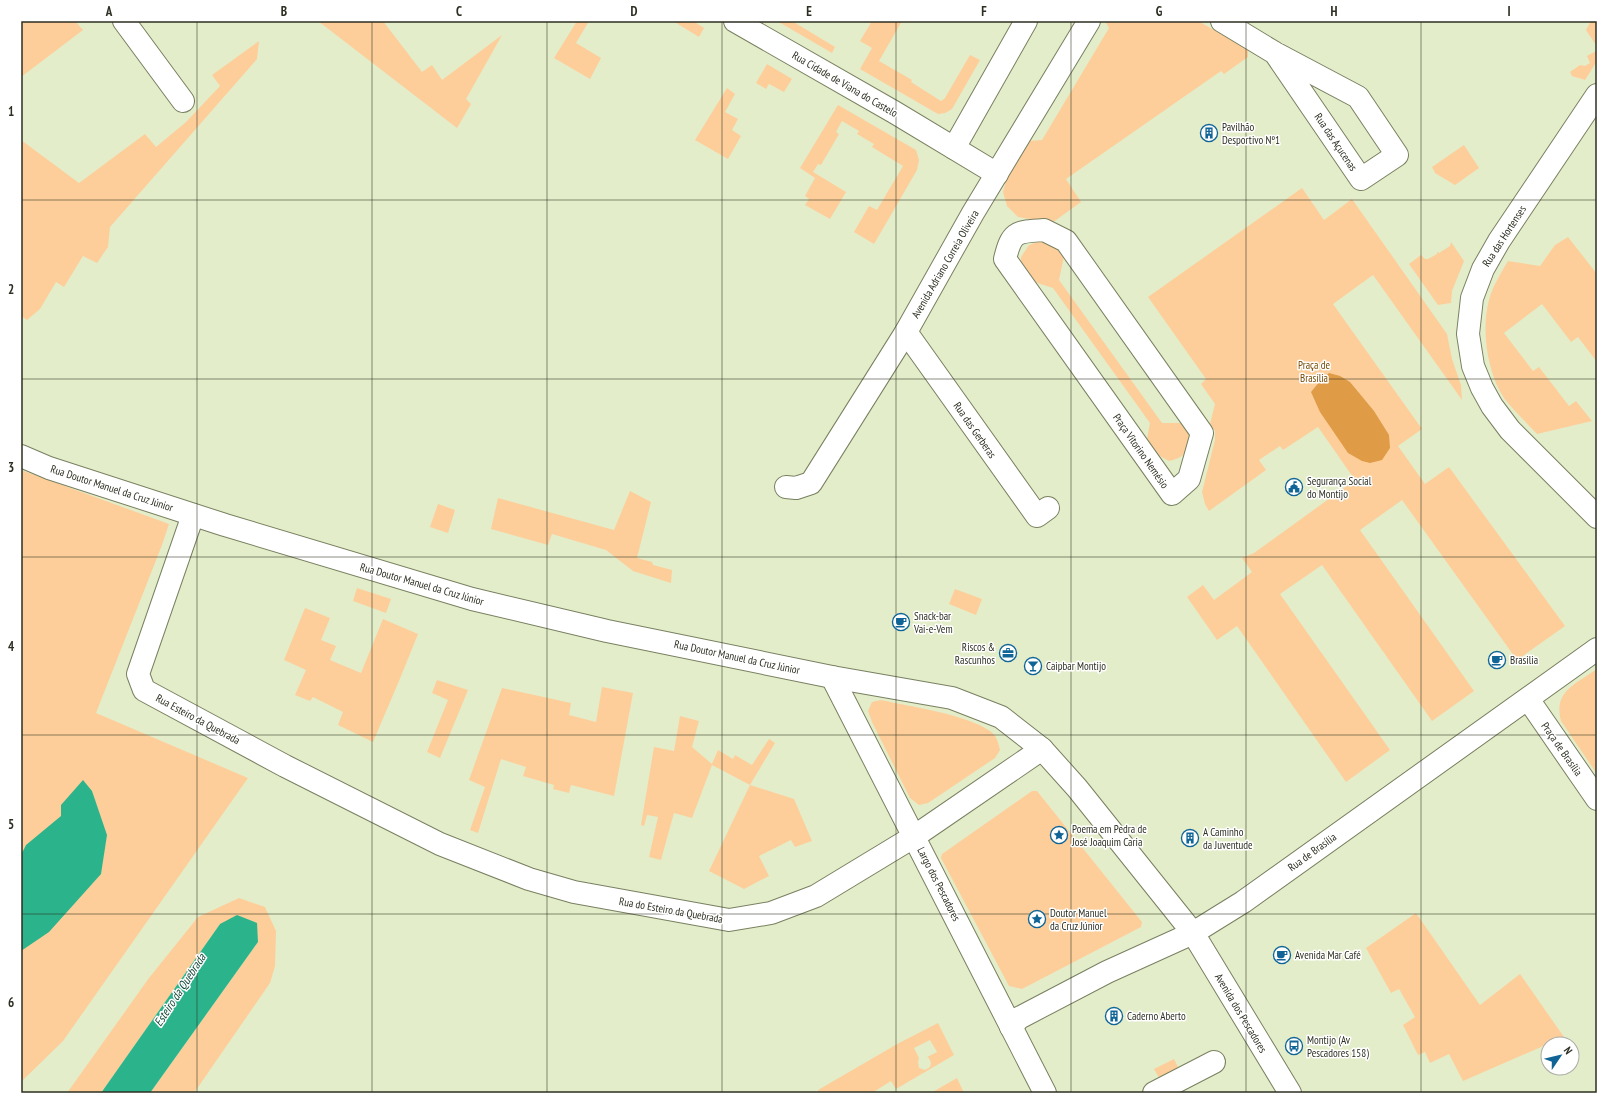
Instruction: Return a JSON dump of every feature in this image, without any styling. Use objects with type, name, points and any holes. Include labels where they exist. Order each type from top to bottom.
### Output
[{"type":"street","points":[[124,21],[183,101]]},
{"type":"street","name":"Rua Cidade de Viana do Castelo","points":[[735,21],[997,174]]},
{"type":"street","points":[[954,148],[1026,21]]},
{"type":"street","name":"Avenida Adriano Correia Oliveira","points":[[786,487],[796,488],[811,483],[906,332],[973,213],[1089,21]]},
{"type":"street","name":"Rua das Açucenas","points":[[1222,21],[1275,53],[1358,97],[1397,155],[1361,179],[1275,53]]},
{"type":"street","name":"Rua das Hortenses","points":[[1597,95],[1499,241],[1483,269],[1472,298],[1468,334],[1473,366],[1482,388],[1492,406],[1510,430],[1597,517]]},
{"type":"street","name":"Praça Vitorino Nemésio","points":[[1044,230],[1066,241],[1202,433],[1189,479],[1172,494],[1005,259],[1009,241],[1020,232],[1044,230]]},
{"type":"street","name":"Rua das Gerberas","points":[[906,332],[1037,516],[1048,508]]},
{"type":"street","name":"Rua Doutor Manuel da Cruz Júnior","points":[[21,456],[49,468],[193,515],[472,599],[608,631],[832,677],[952,698],[1001,717],[1042,749],[1082,794],[1193,933]]},
{"type":"street","name":"Rua Esteiro da Quebrada","points":[[193,515],[138,674],[144,690],[285,766],[418,833]]},
{"type":"street","name":"Rua de Brasília","points":[[1011,1027],[1019,1018],[1107,972],[1193,933],[1243,902],[1597,649]]},
{"type":"street","points":[[832,677],[914,836]]},
{"type":"street","name":"Praça de Brasília","points":[[1528,699],[1597,799]]},
{"type":"street","name":"Largo dos Pescadores","points":[[1042,749],[914,836],[1045,1093]]},
{"type":"street","name":"Rua do Esteiro da Quebrada","points":[[418,833],[440,844],[529,879],[574,892],[728,920],[771,913],[816,896],[914,836]]},
{"type":"street","name":"Avenida dos Pescadores","points":[[1193,933],[1290,1093]]},
{"type":"street","points":[[1154,1093],[1214,1062]]},
{"type":"green space","points":[[21,21],[75,21],[83,30],[21,77]]},
{"type":"green space","points":[[318,21],[383,21],[422,72],[432,65],[442,80],[502,35],[466,99],[471,104],[457,128]]},
{"type":"green space","points":[[577,21],[589,21],[576,43],[601,58],[590,79],[554,58]]},
{"type":"green space","points":[[673,21],[693,21],[704,28],[699,37]]},
{"type":"green space","points":[[777,21],[792,21],[835,47],[832,53]]},
{"type":"green space","points":[[872,21],[902,21],[879,61],[912,80],[911,82],[941,101],[945,98],[970,55],[980,60],[952,109],[945,113],[938,114],[860,69],[872,48],[860,41]]},
{"type":"green space","points":[[1105,21],[1198,21],[1248,49],[1248,57],[1224,74],[1221,71],[1066,179],[1081,202],[1052,223],[1018,217],[1007,206],[1003,192],[1007,176],[1026,141],[1042,140],[1109,28]]},
{"type":"green space","points":[[1591,21],[1597,22],[1597,61],[1585,80],[1572,76],[1570,72],[1580,65],[1585,66],[1590,63],[1587,56],[1596,51],[1596,45],[1586,30]]},
{"type":"green space","points":[[259,41],[257,59],[110,227],[108,247],[97,263],[83,256],[64,287],[56,282],[40,309],[27,320],[21,316],[21,140],[79,183],[145,134],[156,147],[186,122],[220,86],[212,75]]},
{"type":"green space","points":[[767,64],[792,79],[784,92],[769,84],[766,89],[756,83]]},
{"type":"green space","points":[[727,88],[735,94],[725,112],[738,119],[732,130],[741,136],[728,159],[695,140]]},
{"type":"green space","points":[[838,105],[916,150],[919,160],[917,170],[874,244],[854,232],[869,206],[877,210],[903,166],[872,147],[874,144],[857,134],[859,131],[842,121],[836,132],[839,134],[821,165],[818,164],[813,172],[846,192],[830,219],[805,205],[809,199],[805,196],[815,178],[800,168]]},
{"type":"green space","points":[[1464,145],[1479,168],[1455,185],[1435,173],[1432,167]]},
{"type":"green space","name":"Praça de Brasília","points":[[1302,188],[1324,220],[1352,199],[1447,334],[1452,359],[1461,385],[1462,400],[1373,275],[1333,304],[1422,429],[1398,446],[1425,484],[1449,467],[1565,626],[1517,660],[1402,500],[1360,530],[1474,691],[1432,721],[1322,565],[1280,594],[1390,750],[1346,782],[1237,626],[1217,640],[1187,597],[1203,585],[1214,600],[1252,572],[1242,558],[1254,553],[1355,480],[1318,427],[1283,450],[1280,446],[1259,460],[1266,470],[1209,511],[1205,504],[1202,492],[1215,440],[1215,431],[1210,424],[1215,404],[1201,384],[1206,379],[1148,297]]},
{"type":"green space","points":[[1568,237],[1597,274],[1597,362],[1578,337],[1571,342],[1542,304],[1504,333],[1533,371],[1539,367],[1569,406],[1576,401],[1592,421],[1537,434],[1504,398],[1493,376],[1487,350],[1487,312],[1492,290],[1508,261],[1540,266],[1555,245]]},
{"type":"green space","points":[[1043,240],[1056,244],[1064,256],[1059,280],[1162,423],[1183,423],[1191,435],[1187,449],[1179,458],[1169,461],[1158,455],[1147,439],[1150,423],[1053,288],[1031,281],[1021,267],[1021,257],[1029,245]]},
{"type":"green space","points":[[1451,242],[1464,261],[1452,291],[1451,303],[1438,305],[1409,264],[1421,255],[1425,259],[1428,259],[1437,254],[1437,252],[1439,253],[1450,246]]},
{"type":"green space","points":[[21,470],[169,524],[96,713],[248,778],[63,1041],[21,1082]]},
{"type":"green space","points":[[630,491],[651,502],[637,558],[652,562],[653,565],[672,570],[671,583],[633,571],[606,550],[552,534],[548,545],[491,529],[498,498],[614,530]]},
{"type":"green space","points":[[438,504],[455,510],[448,533],[430,527]]},
{"type":"green space","points":[[357,588],[391,599],[386,613],[353,601]]},
{"type":"green space","points":[[955,589],[982,599],[976,615],[949,604]]},
{"type":"green space","points":[[305,608],[330,618],[321,640],[336,646],[330,660],[361,673],[383,619],[418,634],[373,742],[338,725],[343,712],[313,697],[310,701],[295,695],[306,670],[284,660]]},
{"type":"green space","points":[[1597,669],[1597,774],[1561,721],[1559,711],[1560,702],[1568,689]]},
{"type":"green space","points":[[437,680],[468,690],[440,758],[427,752],[448,700],[432,693]]},
{"type":"green space","points":[[602,687],[633,693],[614,796],[571,785],[569,793],[553,789],[554,785],[523,776],[526,767],[501,759],[478,833],[470,830],[485,787],[469,780],[502,688],[571,703],[569,715],[596,722]]},
{"type":"green space","points":[[881,700],[938,712],[979,725],[990,731],[996,737],[1000,750],[995,758],[928,803],[919,805],[910,798],[868,711],[872,702]]},
{"type":"green space","points":[[680,716],[699,721],[692,747],[712,764],[718,750],[733,759],[735,755],[752,765],[769,739],[775,743],[750,785],[712,765],[692,818],[674,813],[661,860],[649,857],[658,817],[647,815],[644,826],[641,825],[654,747],[674,751]]},
{"type":"green space","points":[[750,785],[794,799],[812,841],[795,847],[791,840],[759,856],[769,876],[744,889],[709,871]]},
{"type":"green space","points":[[1032,791],[1037,791],[1142,922],[1141,927],[1022,989],[1009,986],[941,858],[942,854]]},
{"type":"green space","points":[[239,898],[265,907],[276,931],[275,966],[270,983],[194,1093],[150,1093],[258,942],[220,924],[101,1093],[67,1093],[149,978],[198,917]]},
{"type":"green space","points":[[1416,913],[1480,1005],[1520,974],[1563,1036],[1540,1036],[1540,1047],[1463,1081],[1449,1054],[1430,1063],[1425,1052],[1418,1055],[1403,1025],[1415,1017],[1399,989],[1391,993],[1366,948]]},
{"type":"green space","points":[[938,1023],[954,1055],[896,1089],[891,1081],[872,1093],[820,1093],[818,1090],[899,1043]],"holes":[[[930,1040],[937,1052],[927,1057],[931,1063],[930,1067],[925,1070],[919,1068],[919,1058],[914,1048]]]},
{"type":"green space","points":[[1174,1059],[1180,1071],[1161,1081],[1154,1069]]},
{"type":"green space","points":[[957,1078],[964,1093],[931,1093]]},
{"type":"shaded area","points":[[1329,373],[1340,376],[1350,382],[1374,411],[1389,435],[1390,448],[1382,460],[1370,463],[1362,461],[1348,453],[1320,412],[1311,392]]},
{"type":"water","points":[[83,780],[92,791],[107,835],[101,874],[49,932],[21,951],[21,855],[26,845],[61,816],[61,805]]},
{"type":"water","name":"Esteiro da Quebrada","points":[[237,915],[257,923],[258,942],[150,1093],[101,1093],[220,924]]},
{"type":"place","name":"Pavilhão Desportivo Nº1","points":[[1209,133]]},
{"type":"place","name":"Segurança Social do Montijo","points":[[1294,487]]},
{"type":"place","name":"Snack-bar Vai-e-Vem","points":[[901,622]]},
{"type":"place","name":"Riscos & Rascunhos","points":[[1008,653]]},
{"type":"place","name":"Brasilia","points":[[1497,660]]},
{"type":"place","name":"Caipbar Montijo","points":[[1033,666]]},
{"type":"place","name":"Poema em Pedra de José Joaquim Caria","points":[[1059,835]]},
{"type":"place","name":"A Caminho da Juventude","points":[[1190,838]]},
{"type":"place","name":"Doutor Manuel da Cruz Júnior","points":[[1037,919]]},
{"type":"place","name":"Avenida Mar Café","points":[[1282,955]]},
{"type":"place","name":"Caderno Aberto","points":[[1114,1016]]},
{"type":"place","name":"Montijo (Av Pescadores 158)","points":[[1294,1046]]}]
